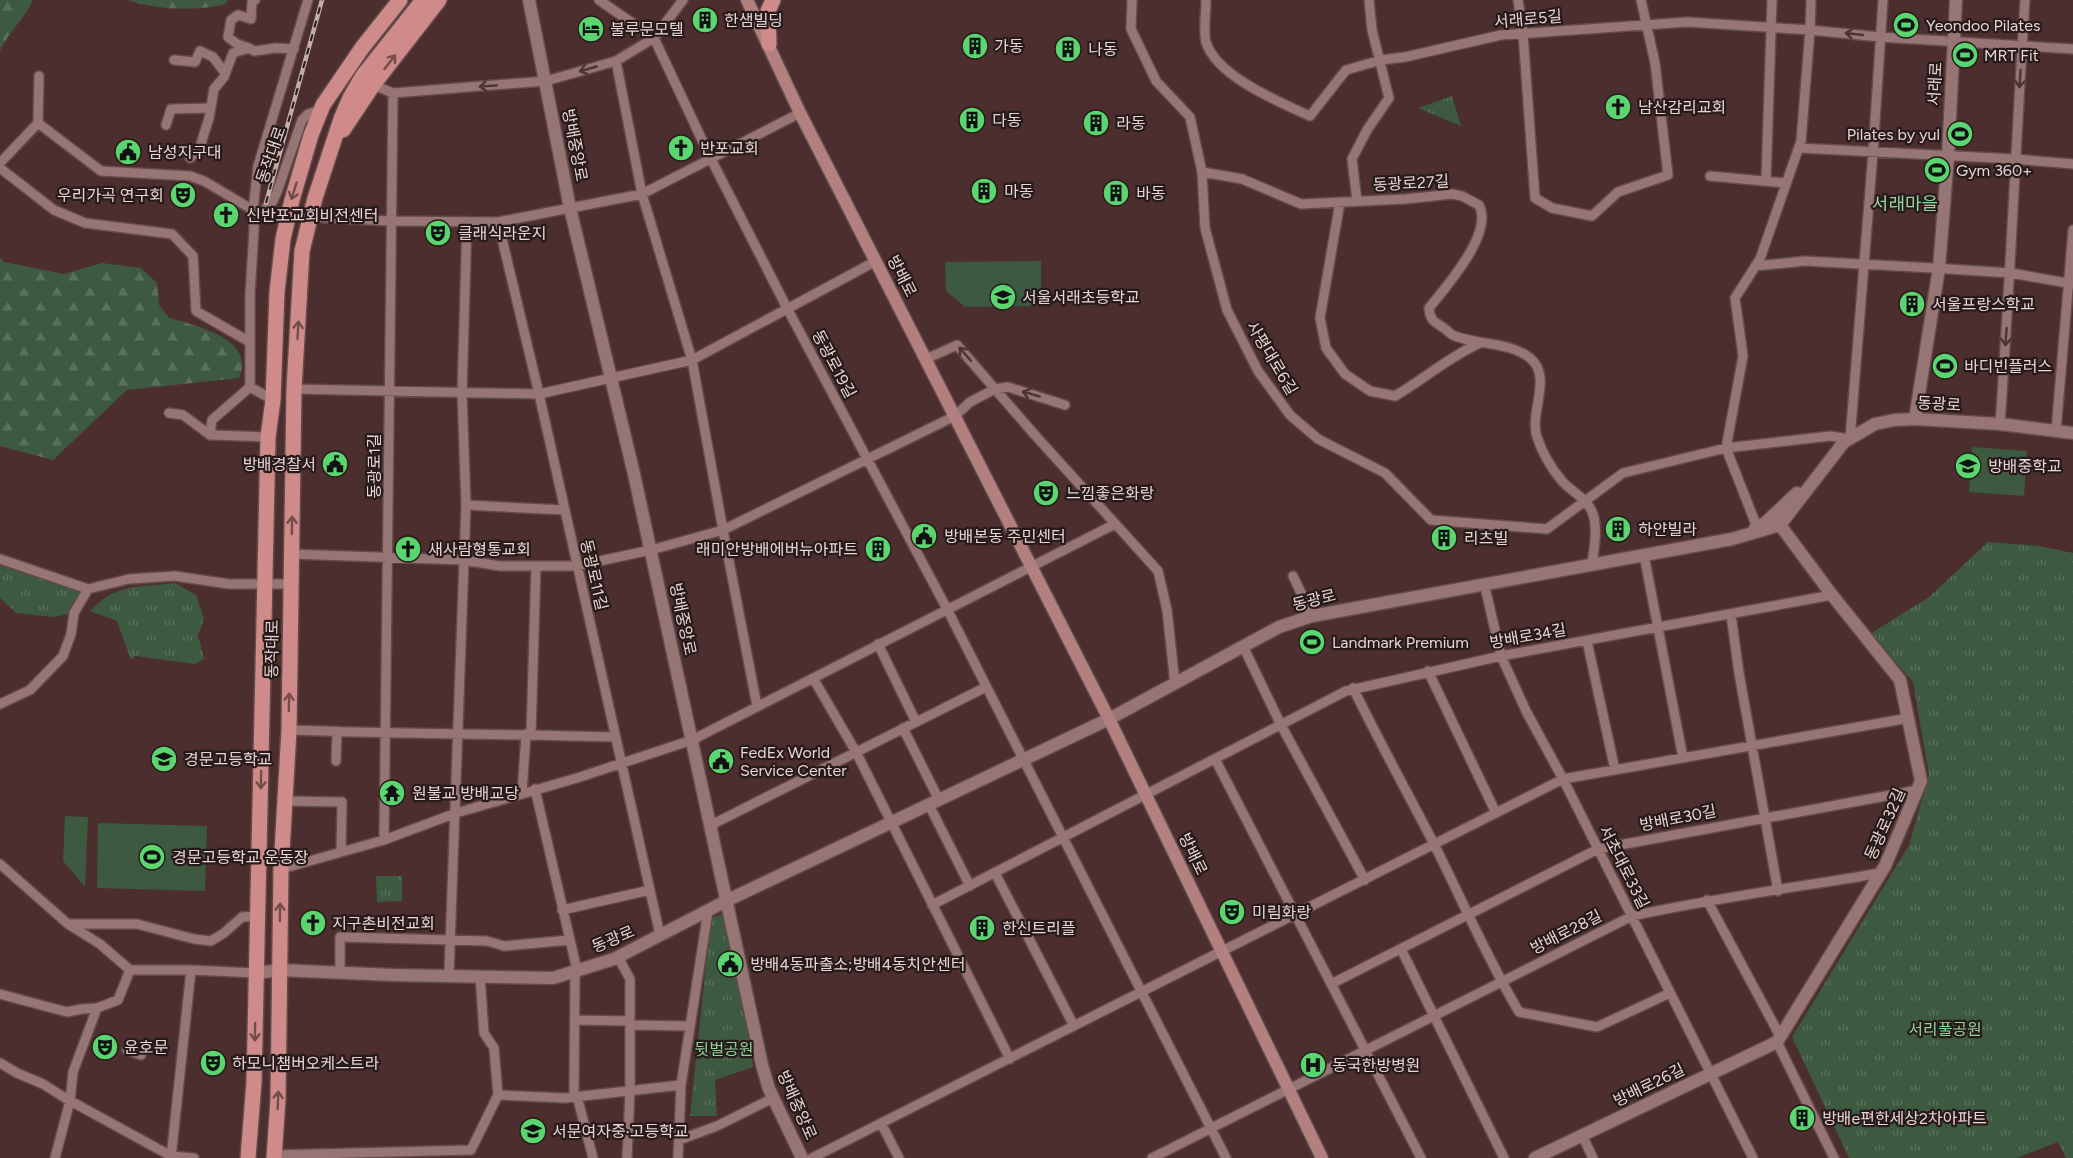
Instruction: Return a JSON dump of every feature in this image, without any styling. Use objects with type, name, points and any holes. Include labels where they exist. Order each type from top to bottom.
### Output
[{"type":"main road","name":"동작대로","points":[[248,1158],[254,1082],[268,436],[273,400],[277,292],[283,238],[311,135],[321,110],[362,48],[400,0]]},
{"type":"main road","name":"동작대로","points":[[274,1156],[278,1101],[281,869],[289,730],[294,389],[302,251],[310,217],[341,119],[362,77],[423,0]]},
{"type":"main road","name":"동작대로","points":[[334,145],[373,85],[439,0]]},
{"type":"main road","name":"방배로","points":[[747,0],[800,113],[1109,719],[1322,1158]]},
{"type":"main road","points":[[769,44],[768,11],[773,0]]},
{"type":"main road","points":[[311,135],[319,133],[328,136],[334,145]]},
{"type":"street","points":[[255,0],[252,2],[251,19],[238,15],[231,20],[228,37],[237,44],[254,51],[276,48],[294,49]]},
{"type":"street","points":[[250,387],[253,210],[258,166],[308,0]]},
{"type":"street","name":"방배중앙로","points":[[530,0],[570,208],[613,378],[762,1065],[773,1098],[802,1158]]},
{"type":"street","points":[[599,0],[654,38]]},
{"type":"street","points":[[373,85],[393,93],[546,81],[616,61],[654,38],[683,0]]},
{"type":"street","name":"사평대로6길","points":[[1132,0],[1131,29],[1156,81],[1190,117],[1202,172],[1205,228],[1227,310],[1258,370],[1290,415],[1318,440],[1385,473],[1431,519],[1547,529],[1623,473],[1726,448],[1830,436],[1850,439]]},
{"type":"street","name":"서래로5길","points":[[1206,0],[1206,41],[1214,58],[1224,68],[1267,97],[1310,116],[1346,70],[1381,60],[1405,57],[1501,35],[1687,22],[2073,49]]},
{"type":"street","points":[[1357,201],[1352,159],[1367,130],[1389,98],[1372,30],[1369,0]]},
{"type":"street","points":[[1518,0],[1523,34],[1535,198],[1551,208],[1592,216],[1618,192],[1668,175],[1655,63],[1641,0]]},
{"type":"street","points":[[1766,181],[1772,0]]},
{"type":"street","points":[[1757,527],[1726,448],[1743,356],[1735,297],[1760,259],[1801,141],[1811,0]]},
{"type":"street","points":[[1850,439],[1883,0]]},
{"type":"street","name":"서래로","points":[[1915,419],[1939,268],[1948,156],[1956,0]]},
{"type":"street","points":[[2000,424],[2011,273],[2015,159],[2025,0]]},
{"type":"street","name":"동광로19길","points":[[654,38],[711,159],[787,308],[947,609],[1226,1158]]},
{"type":"street","points":[[190,158],[199,150],[214,89],[225,74],[233,53],[249,48]]},
{"type":"street","points":[[174,60],[195,62],[200,51],[213,57],[225,74]]},
{"type":"street","points":[[616,61],[642,194],[692,360],[757,706]]},
{"type":"street","points":[[0,163],[38,123],[39,76]]},
{"type":"street","name":"동광로1길","points":[[384,840],[393,93]]},
{"type":"street","points":[[166,125],[171,109],[211,108]]},
{"type":"street","name":"동작대로","points":[[253,210],[262,212],[273,201],[302,120],[309,114],[321,110]]},
{"type":"street","points":[[310,217],[390,221],[498,222],[642,194],[800,113]]},
{"type":"street","points":[[38,123],[101,171],[190,176],[204,181],[253,210]]},
{"type":"street","points":[[1799,148],[2073,164]]},
{"type":"street","points":[[0,168],[54,210],[85,223],[172,234],[193,256],[196,311],[249,341]]},
{"type":"street","name":"동광로27길","points":[[1202,172],[1242,179],[1300,204],[1406,199],[1452,194],[1462,196],[1479,205],[1483,217],[1478,236],[1464,263],[1429,308],[1429,317],[1453,336],[1515,350],[1530,358],[1539,369],[1541,392],[1536,404],[1536,434],[1545,456],[1562,481],[1584,500],[1593,513],[1595,541],[1592,564]]},
{"type":"street","points":[[1710,176],[1786,183]]},
{"type":"street","points":[[1340,202],[1320,318],[1326,348],[1345,374],[1370,391],[1395,396],[1423,380],[1465,349],[1480,343]]},
{"type":"street","points":[[449,974],[466,505],[462,393],[467,222]]},
{"type":"street","name":"동광로11길","points":[[498,222],[539,394],[660,935]]},
{"type":"street","points":[[2056,431],[2071,284],[2073,230]]},
{"type":"street","points":[[294,389],[539,394],[613,378],[692,360],[876,261]]},
{"type":"street","points":[[1755,267],[1805,261],[1939,268],[2011,273],[2071,284]]},
{"type":"street","points":[[926,359],[957,345],[1158,571],[1167,610],[1174,684]]},
{"type":"street","points":[[250,387],[273,400]]},
{"type":"street","points":[[210,435],[212,420],[250,387]]},
{"type":"street","points":[[291,554],[463,560],[500,566],[576,567],[651,550],[723,530],[955,416],[970,402],[995,389],[1008,387],[1065,405]]},
{"type":"street","points":[[169,413],[183,415],[210,435],[268,436]]},
{"type":"street","name":"동광로","points":[[257,973],[279,970],[340,971],[393,975],[449,974],[553,978],[618,957],[728,900],[1109,719],[1279,627],[1312,616],[1732,539],[1780,525],[1822,470],[1850,439],[1875,424],[1915,419],[2000,424],[2073,434]]},
{"type":"street","name":"동광로","points":[[1732,539],[1765,523],[1822,470]]},
{"type":"street","points":[[466,505],[564,510]]},
{"type":"street","points":[[281,869],[384,840],[456,813],[621,764],[692,740],[1115,524]]},
{"type":"street","name":"동광로32길","points":[[1778,1039],[1881,873],[1921,782],[1900,680],[1780,525]]},
{"type":"street","points":[[1644,555],[1683,758]]},
{"type":"street","points":[[0,559],[88,589],[129,579],[175,576],[229,584],[291,584]]},
{"type":"street","points":[[522,793],[529,734],[536,566]]},
{"type":"street","points":[[1293,576],[1312,616]]},
{"type":"street","name":"서초대로33길","points":[[1484,583],[1501,656],[1526,711],[1563,779],[1753,1158]]},
{"type":"street","points":[[0,704],[30,690],[63,656],[71,634],[74,613],[88,589]]},
{"type":"street","name":"방배로34길","points":[[932,905],[1353,688],[1501,656],[1832,595]]},
{"type":"street","points":[[1731,615],[1778,891]]},
{"type":"street","points":[[1587,641],[1615,770]]},
{"type":"street","points":[[879,644],[916,722]]},
{"type":"street","points":[[1243,646],[1281,725],[1365,880]]},
{"type":"street","points":[[1428,671],[1496,813]]},
{"type":"street","points":[[813,678],[856,752],[1010,1059]]},
{"type":"street","points":[[711,825],[986,687]]},
{"type":"street","points":[[1353,688],[1501,981],[1520,1012],[1597,1028],[1670,993]]},
{"type":"street","points":[[812,1158],[1563,779],[1909,718]]},
{"type":"street","points":[[903,728],[970,885]]},
{"type":"street","points":[[289,730],[457,735],[615,736]]},
{"type":"street","points":[[336,761],[337,732]]},
{"type":"street","points":[[1215,759],[1421,1158]]},
{"type":"street","points":[[535,789],[576,971],[574,1020],[576,1096],[593,1158]]},
{"type":"street","name":"방배로30길","points":[[1331,984],[1598,849],[1918,790]]},
{"type":"street","points":[[285,801],[342,802],[341,852]]},
{"type":"street","points":[[0,864],[68,924],[100,944],[130,970],[257,973]]},
{"type":"street","points":[[995,873],[1074,1026]]},
{"type":"street","name":"방배로28길","points":[[1152,1158],[1632,916],[1707,900],[1778,891],[1881,873]]},
{"type":"street","points":[[562,910],[650,890]]},
{"type":"street","points":[[1707,900],[1778,1039],[1834,1158]]},
{"type":"street","points":[[678,1158],[681,1085],[708,911]]},
{"type":"street","points":[[71,924],[137,924],[194,939],[211,941],[225,933],[242,917],[258,916]]},
{"type":"street","points":[[340,971],[340,936],[487,941],[504,946],[570,940]]},
{"type":"street","points":[[1401,949],[1504,1158]]},
{"type":"street","points":[[618,957],[630,979],[630,1091],[627,1158]]},
{"type":"street","points":[[0,994],[67,1012],[97,1008],[118,1000],[130,970]]},
{"type":"street","points":[[171,1157],[191,970]]},
{"type":"street","points":[[274,1156],[338,1156],[471,1150],[498,1095],[494,1048],[484,1033],[480,976]]},
{"type":"street","points":[[55,1158],[70,1101],[73,1072],[97,1008]]},
{"type":"street","points":[[574,1020],[690,1026]]},
{"type":"street","name":"방배로26길","points":[[1535,1158],[1778,1039]]},
{"type":"street","points":[[127,1050],[141,1055]]},
{"type":"street","points":[[0,1063],[17,1074],[43,1084],[171,1157],[194,1158]]},
{"type":"street","points":[[498,1095],[576,1096],[681,1085]]},
{"type":"street","points":[[679,1140],[717,1126],[773,1098]]},
{"type":"street","points":[[881,1124],[899,1158]]},
{"type":"street","points":[[1581,1135],[1593,1158]]},
{"type":"green space","points":[[0,0],[33,0],[0,51]]},
{"type":"green space","points":[[127,0],[228,0],[224,5],[187,9],[162,8]]},
{"type":"green space","points":[[1452,96],[1461,126],[1418,108]]},
{"type":"green space","points":[[0,257],[4,262],[64,274],[102,263],[141,268],[157,283],[159,305],[169,318],[207,330],[232,344],[239,353],[242,365],[239,378],[127,390],[53,460],[0,446]]},
{"type":"green space","points":[[1041,261],[1041,306],[965,307],[946,291],[945,262]]},
{"type":"green space","points":[[1972,447],[2027,451],[2024,496],[1969,492]]},
{"type":"green space","name":"서리풀공원","points":[[1988,542],[2039,546],[2073,553],[2073,1158],[2066,1158],[2058,1142],[2017,1158],[1849,1158],[1792,1037],[1909,845],[1929,775],[1913,682],[1870,634],[1929,597]]},
{"type":"green space","points":[[0,564],[80,592],[70,614],[52,617],[16,613],[0,598]]},
{"type":"green space","points":[[175,583],[196,595],[204,619],[198,635],[204,659],[195,664],[135,656],[131,660],[117,621],[90,611],[110,595],[119,591],[139,586]]},
{"type":"green space","points":[[65,816],[88,817],[85,887],[63,861]]},
{"type":"green space","name":"경문고등학교 운동장","points":[[98,823],[207,826],[205,891],[97,888]]},
{"type":"green space","points":[[376,876],[402,876],[402,901],[377,902]]},
{"type":"green space","name":"뒷벌공원","points":[[730,912],[742,973],[753,1067],[715,1080],[717,1116],[690,1116],[711,918]]},
{"type":"railway","points":[[266,203],[322,0]]},
{"type":"place","name":"한샘빌딩","points":[[705,20]]},
{"type":"place","name":"Yeondoo Pilates","points":[[1906,25]]},
{"type":"place","name":"불루문모텔","points":[[591,29]]},
{"type":"place","name":"가동","points":[[975,46]]},
{"type":"place","name":"나동","points":[[1068,49]]},
{"type":"place","name":"MRT Fit","points":[[1965,55]]},
{"type":"place","name":"남산감리교회","points":[[1618,107]]},
{"type":"place","name":"다동","points":[[972,120]]},
{"type":"place","name":"라동","points":[[1096,123]]},
{"type":"place","name":"Pilates by yul","points":[[1960,134]]},
{"type":"place","name":"반포교회","points":[[681,148]]},
{"type":"place","name":"남성지구대","points":[[128,152]]},
{"type":"place","name":"Gym 360+","points":[[1937,170]]},
{"type":"place","name":"마동","points":[[984,191]]},
{"type":"place","name":"바동","points":[[1116,193]]},
{"type":"place","name":"우리가곡 연구회","points":[[183,195]]},
{"type":"place","name":"신반포교회비전센터","points":[[226,215]]},
{"type":"place","name":"클래식라운지","points":[[438,233]]},
{"type":"place","name":"서울서래초등학교","points":[[1003,297]]},
{"type":"place","name":"서울프랑스학교","points":[[1912,304]]},
{"type":"place","name":"바디빈플러스","points":[[1945,366]]},
{"type":"place","name":"방배경찰서","points":[[335,464]]},
{"type":"place","name":"방배중학교","points":[[1968,466]]},
{"type":"place","name":"느낌좋은화랑","points":[[1046,493]]},
{"type":"place","name":"하얀빌라","points":[[1618,529]]},
{"type":"place","name":"방배본동 주민센터","points":[[924,536]]},
{"type":"place","name":"리츠빌","points":[[1444,538]]},
{"type":"place","name":"새사람형통교회","points":[[408,549]]},
{"type":"place","name":"래미안방배에버뉴아파트","points":[[878,549]]},
{"type":"place","name":"Landmark Premium","points":[[1312,642]]},
{"type":"place","name":"경문고등학교","points":[[164,759]]},
{"type":"place","name":"FedEx World Service Center","points":[[721,761]]},
{"type":"place","name":"원불교 방배교당","points":[[392,793]]},
{"type":"place","name":"경문고등학교 운동장","points":[[152,857]]},
{"type":"place","name":"미림화랑","points":[[1232,912]]},
{"type":"place","name":"지구촌비전교회","points":[[313,923]]},
{"type":"place","name":"한신트리플","points":[[982,928]]},
{"type":"place","name":"방배4동파출소;방배4동치안센터","points":[[730,964]]},
{"type":"place","name":"윤호문","points":[[105,1047]]},
{"type":"place","name":"하모니챔버오케스트라","points":[[213,1063]]},
{"type":"place","name":"동국한방병원","points":[[1313,1065]]},
{"type":"place","name":"방배e편한세상2차아파트","points":[[1802,1118]]},
{"type":"place","name":"서문여자중·고등학교","points":[[533,1131]]},
{"type":"district","name":"서래마을","points":[[1905,204]]}]
